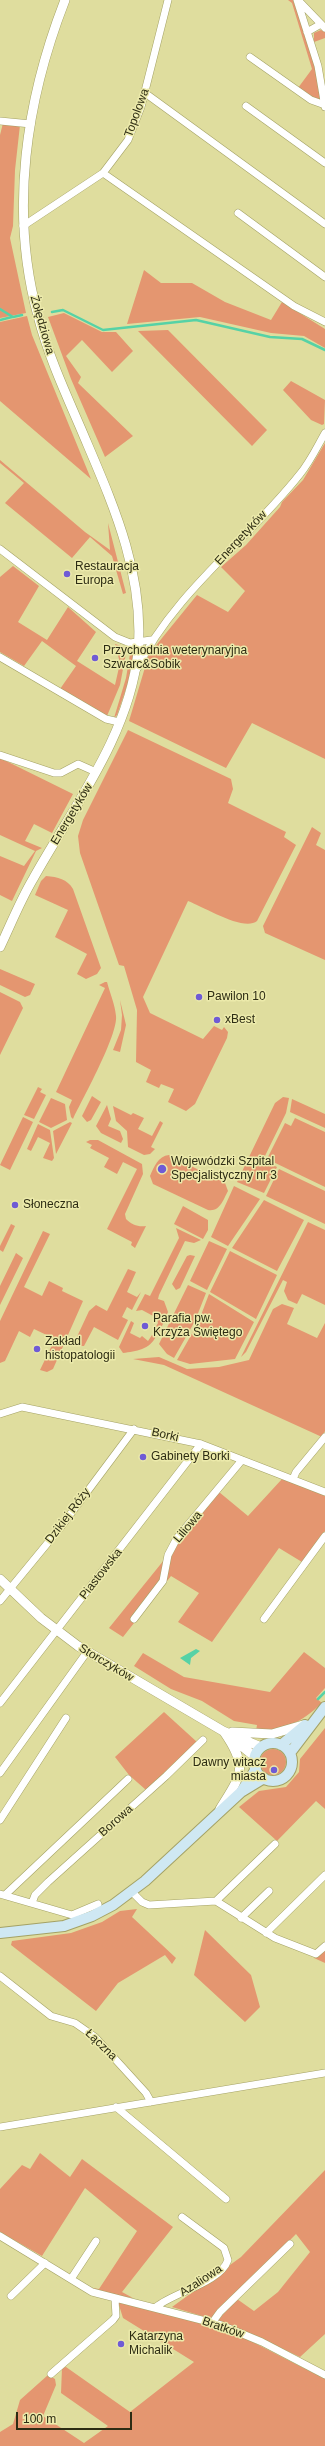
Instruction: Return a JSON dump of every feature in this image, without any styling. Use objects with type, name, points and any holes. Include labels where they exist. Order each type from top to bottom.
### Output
[{"type":"main road","points":[[281,1745],[325,1707]]},
{"type":"main road","points":[[290,1753],[316,1716]]},
{"type":"main road","points":[[0,1934],[44,1930],[73,1923],[108,1908],[132,1892],[241,1792],[264,1778],[278,1780],[288,1774],[292,1765],[290,1753],[281,1745],[271,1743],[261,1747],[255,1757],[256,1769],[264,1778]]},
{"type":"main road","points":[[241,1792],[256,1769]]},
{"type":"street","name":"Żołędziowa","points":[[65,0],[43,62],[30,124],[23,226],[30,282],[42,331],[59,378],[113,506],[126,543],[137,598],[139,641]]},
{"type":"street","name":"Topolowa","points":[[23,226],[103,173],[128,140],[145,93],[168,0]]},
{"type":"street","points":[[298,0],[323,26],[307,32]]},
{"type":"street","points":[[298,0],[318,66],[325,106]]},
{"type":"street","points":[[250,57],[311,100],[325,106]]},
{"type":"street","points":[[145,93],[325,224]]},
{"type":"street","points":[[246,106],[325,163]]},
{"type":"street","points":[[0,121],[30,124]]},
{"type":"street","points":[[103,173],[294,306],[325,322]]},
{"type":"street","points":[[238,213],[325,277]]},
{"type":"street","name":"Energetyków","points":[[0,947],[33,878],[96,772],[119,722],[134,676],[152,640],[239,539],[293,482],[306,466],[325,433]]},
{"type":"street","points":[[0,549],[115,636],[130,643],[152,640]]},
{"type":"street","name":"Energetyków","points":[[134,676],[139,641]]},
{"type":"street","points":[[0,657],[106,719],[119,722]]},
{"type":"street","points":[[0,755],[54,773],[61,773],[78,764],[96,772]]},
{"type":"street","name":"Borki","points":[[0,1414],[22,1407],[201,1444],[325,1492]]},
{"type":"street","name":"Dzikiej Róży","points":[[0,1602],[60,1528],[134,1429]]},
{"type":"street","points":[[293,1479],[325,1437]]},
{"type":"street","name":"Piastowska","points":[[0,1703],[201,1444]]},
{"type":"street","name":"Liliowa","points":[[134,1619],[163,1581],[168,1555],[177,1538],[242,1460]]},
{"type":"street","points":[[264,1619],[325,1536]]},
{"type":"street","name":"Storczyków","points":[[0,1579],[57,1631],[87,1652],[223,1731],[261,1747]]},
{"type":"street","points":[[0,1773],[87,1652]]},
{"type":"street","points":[[0,1820],[66,1718]]},
{"type":"street","points":[[223,1731],[272,1734],[305,1725]]},
{"type":"street","points":[[216,1816],[236,1784],[239,1771],[236,1750],[223,1731]]},
{"type":"street","name":"Storczyków","points":[[223,1731],[255,1757]]},
{"type":"street","name":"Borowa","points":[[32,1903],[35,1895],[48,1882],[166,1776],[203,1740]]},
{"type":"street","name":"Borowa","points":[[2,1894],[128,1779]]},
{"type":"street","points":[[216,1901],[275,1844]]},
{"type":"street","points":[[266,1933],[325,1875]]},
{"type":"street","points":[[241,1918],[269,1891]]},
{"type":"street","points":[[132,1892],[142,1902],[149,1905],[216,1901],[275,1938],[316,1954],[325,1946]]},
{"type":"street","name":"Borowa","points":[[2,1894],[72,1915],[98,1904]]},
{"type":"street","name":"Łączna","points":[[0,1976],[51,2016],[75,2023],[95,2037],[146,2093],[151,2102]]},
{"type":"street","points":[[0,2127],[325,2073]]},
{"type":"street","points":[[116,2107],[226,2199]]},
{"type":"street","name":"Azaliowa","points":[[156,2307],[215,2274],[228,2261],[228,2256],[224,2248],[182,2217]]},
{"type":"street","name":"Bratków","points":[[0,2236],[92,2292],[115,2299],[156,2307],[212,2323],[262,2342],[325,2374]]},
{"type":"street","points":[[71,2279],[96,2241]]},
{"type":"street","points":[[212,2323],[220,2312],[290,2244]]},
{"type":"street","points":[[10,2296],[45,2263]]},
{"type":"street","points":[[51,2374],[113,2320],[116,2316],[115,2299]]},
{"type":"shaded area","points":[[288,0],[293,0],[314,60],[320,99],[318,100],[298,88],[312,69],[292,3]]},
{"type":"shaded area","points":[[321,30],[325,32],[325,38],[314,42],[314,33]]},
{"type":"shaded area","points":[[3,123],[20,125],[15,170],[13,226],[10,238],[26,313],[0,318],[0,135]]},
{"type":"shaded area","points":[[144,270],[161,283],[192,283],[225,302],[271,320],[282,302],[325,329],[325,348],[304,336],[271,333],[200,317],[127,324]]},
{"type":"shaded area","points":[[64,313],[102,332],[116,332],[133,351],[112,372],[82,340],[66,356],[81,377],[78,383],[133,436],[105,457],[71,379],[48,317]]},
{"type":"shaded area","points":[[27,316],[32,335],[91,479],[0,401],[0,322]]},
{"type":"shaded area","points":[[168,330],[267,430],[252,446],[138,331]]},
{"type":"shaded area","points":[[291,381],[325,400],[324,424],[322,425],[311,420],[283,390]]},
{"type":"shaded area","points":[[325,443],[325,759],[252,723],[226,768],[129,721],[149,654],[197,595],[228,612],[245,591],[221,567],[246,545],[280,507],[282,502],[303,480]]},
{"type":"shaded area","points":[[0,460],[85,532],[110,550],[108,523],[126,593],[123,594],[112,556],[90,537],[72,558],[5,503],[24,483],[0,463]]},
{"type":"shaded area","points":[[13,566],[39,586],[18,622],[47,640],[68,607],[96,632],[77,661],[115,685],[120,663],[115,644],[127,648],[120,685],[107,716],[60,689],[76,666],[42,641],[24,666],[0,652],[0,577]]},
{"type":"shaded area","points":[[131,648],[134,652],[128,683],[117,715],[114,718],[126,678]]},
{"type":"shaded area","points":[[128,730],[231,779],[233,789],[228,803],[286,832],[284,837],[296,845],[257,921],[251,924],[234,921],[188,901],[143,997],[150,1013],[203,1039],[214,1026],[222,1030],[224,1027],[228,1032],[227,1038],[195,1104],[186,1111],[168,1102],[174,1089],[161,1084],[159,1088],[146,1082],[151,1070],[136,1062],[137,1010],[124,966],[119,965],[80,853],[78,836],[83,820]]},
{"type":"shaded area","points":[[0,758],[73,794],[52,833],[34,824],[25,841],[42,848],[36,851],[12,901],[0,895],[0,856],[24,866],[35,851],[0,835]]},
{"type":"shaded area","points":[[312,827],[321,833],[316,845],[325,850],[325,960],[265,933],[263,926]]},
{"type":"shaded area","points":[[46,876],[62,879],[73,889],[101,968],[97,974],[86,979],[77,974],[87,954],[55,937],[68,910],[35,895],[41,881]]},
{"type":"shaded area","points":[[0,969],[35,984],[30,995],[25,997],[0,985]]},
{"type":"shaded area","points":[[107,982],[115,1008],[115,1025],[106,1051],[73,1119],[71,1117],[69,1107],[72,1100],[56,1092],[105,988],[99,985]]},
{"type":"shaded area","points":[[0,992],[20,1002],[23,1008],[0,1055]]},
{"type":"shaded area","points":[[120,1000],[126,1025],[120,1052],[113,1050],[121,1030],[122,1015]]},
{"type":"shaded area","points":[[38,1087],[42,1089],[40,1092],[46,1095],[34,1119],[24,1115]]},
{"type":"shaded area","points":[[92,1096],[101,1102],[91,1120],[87,1122],[82,1116]]},
{"type":"shaded area","points":[[283,1097],[289,1098],[286,1113],[263,1160],[277,1167],[264,1193],[237,1182],[275,1103]]},
{"type":"shaded area","points":[[51,1098],[65,1104],[67,1120],[51,1128],[39,1122]]},
{"type":"shaded area","points":[[292,1099],[325,1114],[325,1128],[290,1112]]},
{"type":"shaded area","points":[[107,1105],[111,1119],[108,1126],[120,1131],[123,1139],[121,1143],[101,1133],[96,1126]]},
{"type":"shaded area","points":[[113,1106],[131,1115],[133,1113],[144,1118],[138,1129],[152,1136],[160,1121],[163,1123],[151,1147],[155,1149],[150,1154],[144,1155],[128,1147],[127,1131],[116,1121]]},
{"type":"shaded area","points":[[23,1117],[33,1122],[10,1170],[0,1165]]},
{"type":"shaded area","points":[[295,1118],[325,1132],[325,1187],[267,1159],[285,1123],[291,1126]]},
{"type":"shaded area","points":[[70,1122],[72,1123],[56,1154],[53,1131]]},
{"type":"shaded area","points":[[38,1124],[50,1130],[54,1158],[52,1161],[43,1158],[50,1143],[38,1137],[31,1151],[27,1149]]},
{"type":"shaded area","points":[[90,1140],[98,1140],[142,1164],[143,1174],[125,1214],[126,1219],[131,1223],[138,1226],[146,1226],[135,1248],[131,1245],[132,1242],[107,1229],[137,1169],[123,1162],[117,1174],[104,1167],[109,1158],[90,1148],[92,1145],[86,1142]]},
{"type":"shaded area","points":[[169,1155],[225,1183],[228,1191],[218,1207],[208,1210],[153,1184],[150,1176],[155,1166],[162,1157]]},
{"type":"shaded area","points":[[279,1169],[325,1191],[325,1224],[266,1196]]},
{"type":"shaded area","points":[[234,1186],[260,1199],[228,1246],[211,1237]]},
{"type":"shaded area","points":[[264,1200],[304,1220],[277,1271],[232,1248]]},
{"type":"shaded area","points":[[183,1206],[208,1220],[208,1230],[203,1239],[174,1224]]},
{"type":"shaded area","points":[[308,1222],[325,1230],[325,1305],[302,1294],[297,1304],[288,1300],[284,1291],[287,1282],[283,1280],[246,1352],[241,1357]]},
{"type":"shaded area","points":[[11,1224],[15,1226],[3,1252],[0,1250],[0,1246]]},
{"type":"shaded area","points":[[176,1228],[201,1240],[194,1243],[185,1241],[159,1295],[158,1299],[164,1301],[168,1312],[159,1333],[154,1330],[158,1323],[157,1318],[142,1310],[136,1311],[145,1294],[150,1296],[179,1238]]},
{"type":"shaded area","points":[[43,1231],[50,1234],[24,1287],[42,1296],[49,1281],[63,1288],[62,1291],[83,1301],[53,1369],[47,1372],[40,1370],[55,1339],[34,1329],[30,1337],[19,1331],[5,1361],[0,1363],[0,1321]]},
{"type":"shaded area","points":[[209,1241],[227,1249],[207,1290],[190,1281]]},
{"type":"shaded area","points":[[230,1251],[277,1275],[256,1319],[210,1292]]},
{"type":"shaded area","points":[[16,1253],[23,1258],[0,1305],[0,1286]]},
{"type":"shaded area","points":[[187,1256],[195,1256],[180,1288],[176,1290],[172,1284]]},
{"type":"shaded area","points":[[128,1269],[136,1272],[127,1292],[137,1297],[141,1292],[132,1310],[127,1307],[122,1317],[128,1320],[118,1340],[94,1327],[84,1346],[79,1346],[75,1341],[89,1311],[96,1305],[107,1311]]},
{"type":"shaded area","points":[[188,1285],[206,1293],[195,1321],[174,1358],[167,1354],[159,1344]]},
{"type":"shaded area","points":[[209,1294],[254,1322],[235,1359],[190,1364],[177,1360],[198,1323]]},
{"type":"shaded area","points":[[282,1304],[294,1308],[287,1324],[317,1338],[325,1323],[325,1431],[322,1437],[164,1365],[133,1359],[159,1357],[187,1369],[219,1367],[249,1360],[273,1309]]},
{"type":"shaded area","points":[[131,1321],[134,1323],[130,1333],[140,1338],[142,1336],[148,1341],[152,1335],[156,1336],[146,1347],[123,1353],[119,1347]]},
{"type":"shaded area","points":[[282,1479],[325,1495],[325,1531],[302,1562],[279,1548],[212,1642],[178,1622],[199,1593],[171,1576],[123,1637],[109,1628],[219,1492],[248,1516]]},
{"type":"shaded area","points":[[196,1649],[200,1651],[191,1658],[190,1665],[180,1658]]},
{"type":"shaded area","points":[[304,1652],[325,1668],[325,1688],[316,1698],[322,1703],[307,1716],[292,1724],[276,1729],[256,1731],[257,1725],[234,1721],[202,1701],[171,1689],[134,1666],[143,1653],[184,1677],[270,1692]]},
{"type":"shaded area","points":[[164,1712],[197,1742],[146,1790],[129,1775],[115,1757]]},
{"type":"shaded area","points":[[325,1728],[325,1809],[316,1801],[277,1841],[239,1807],[259,1791],[286,1787],[299,1772],[300,1759]]},
{"type":"shaded area","points":[[273,1749],[282,1753],[286,1762],[282,1771],[273,1775],[264,1771],[260,1762],[264,1753]]},
{"type":"shaded area","points":[[137,1909],[132,1917],[176,1958],[172,1964],[165,1955],[118,1983],[96,2011],[11,1945],[12,1941],[71,1933],[102,1922],[120,1911]]},
{"type":"shaded area","points":[[205,1930],[251,1975],[260,2007],[245,2022],[194,1975]]},
{"type":"shaded area","points":[[325,1949],[325,1963],[314,1958]]},
{"type":"shaded area","points":[[40,2153],[70,2177],[82,2159],[173,2227],[122,2292],[133,2298],[105,2294],[93,2288],[99,2289],[137,2231],[85,2188],[42,2256],[0,2232],[0,2189],[22,2165],[30,2169]]},
{"type":"shaded area","points":[[325,2170],[325,2334],[300,2357],[244,2331],[217,2321],[237,2299],[254,2311],[278,2292],[310,2252],[296,2234],[212,2319],[172,2307],[241,2257]]},
{"type":"shaded area","points":[[118,2302],[160,2311],[243,2337],[325,2379],[325,2446],[0,2446],[0,2432],[13,2424],[20,2400],[48,2375],[55,2379],[56,2385],[43,2416],[84,2443],[108,2426],[61,2393],[62,2368],[66,2367],[130,2412],[194,2362],[123,2318]]},
{"type":"waterway","points":[[0,309],[13,317],[22,315]]},
{"type":"waterway","points":[[52,312],[63,310],[103,330],[196,320],[270,337],[302,339],[325,350]]},
{"type":"waterway","points":[[0,320],[12,317]]},
{"type":"waterway","points":[[318,1699],[325,1692]]},
{"type":"place","name":"Restauracja Europa","points":[[67,574]]},
{"type":"place","name":"Przychodnia weterynaryjna Szwarc&Sobik","points":[[95,658]]},
{"type":"place","name":"Pawilon 10","points":[[199,997]]},
{"type":"place","name":"xBest","points":[[217,1020]]},
{"type":"place","name":"Wojewódzki Szpital Specjalistyczny nr 3","points":[[162,1169]]},
{"type":"place","name":"Słoneczna","points":[[15,1205]]},
{"type":"place","name":"Parafia pw. Krzyża Świętego","points":[[145,1326]]},
{"type":"place","name":"Zakład histopatologii","points":[[37,1349]]},
{"type":"place","name":"Gabinety Borki","points":[[143,1457]]},
{"type":"place","name":"Dawny witacz miasta","points":[[274,1770]]},
{"type":"place","name":"Katarzyna Michalik","points":[[121,2344]]}]
